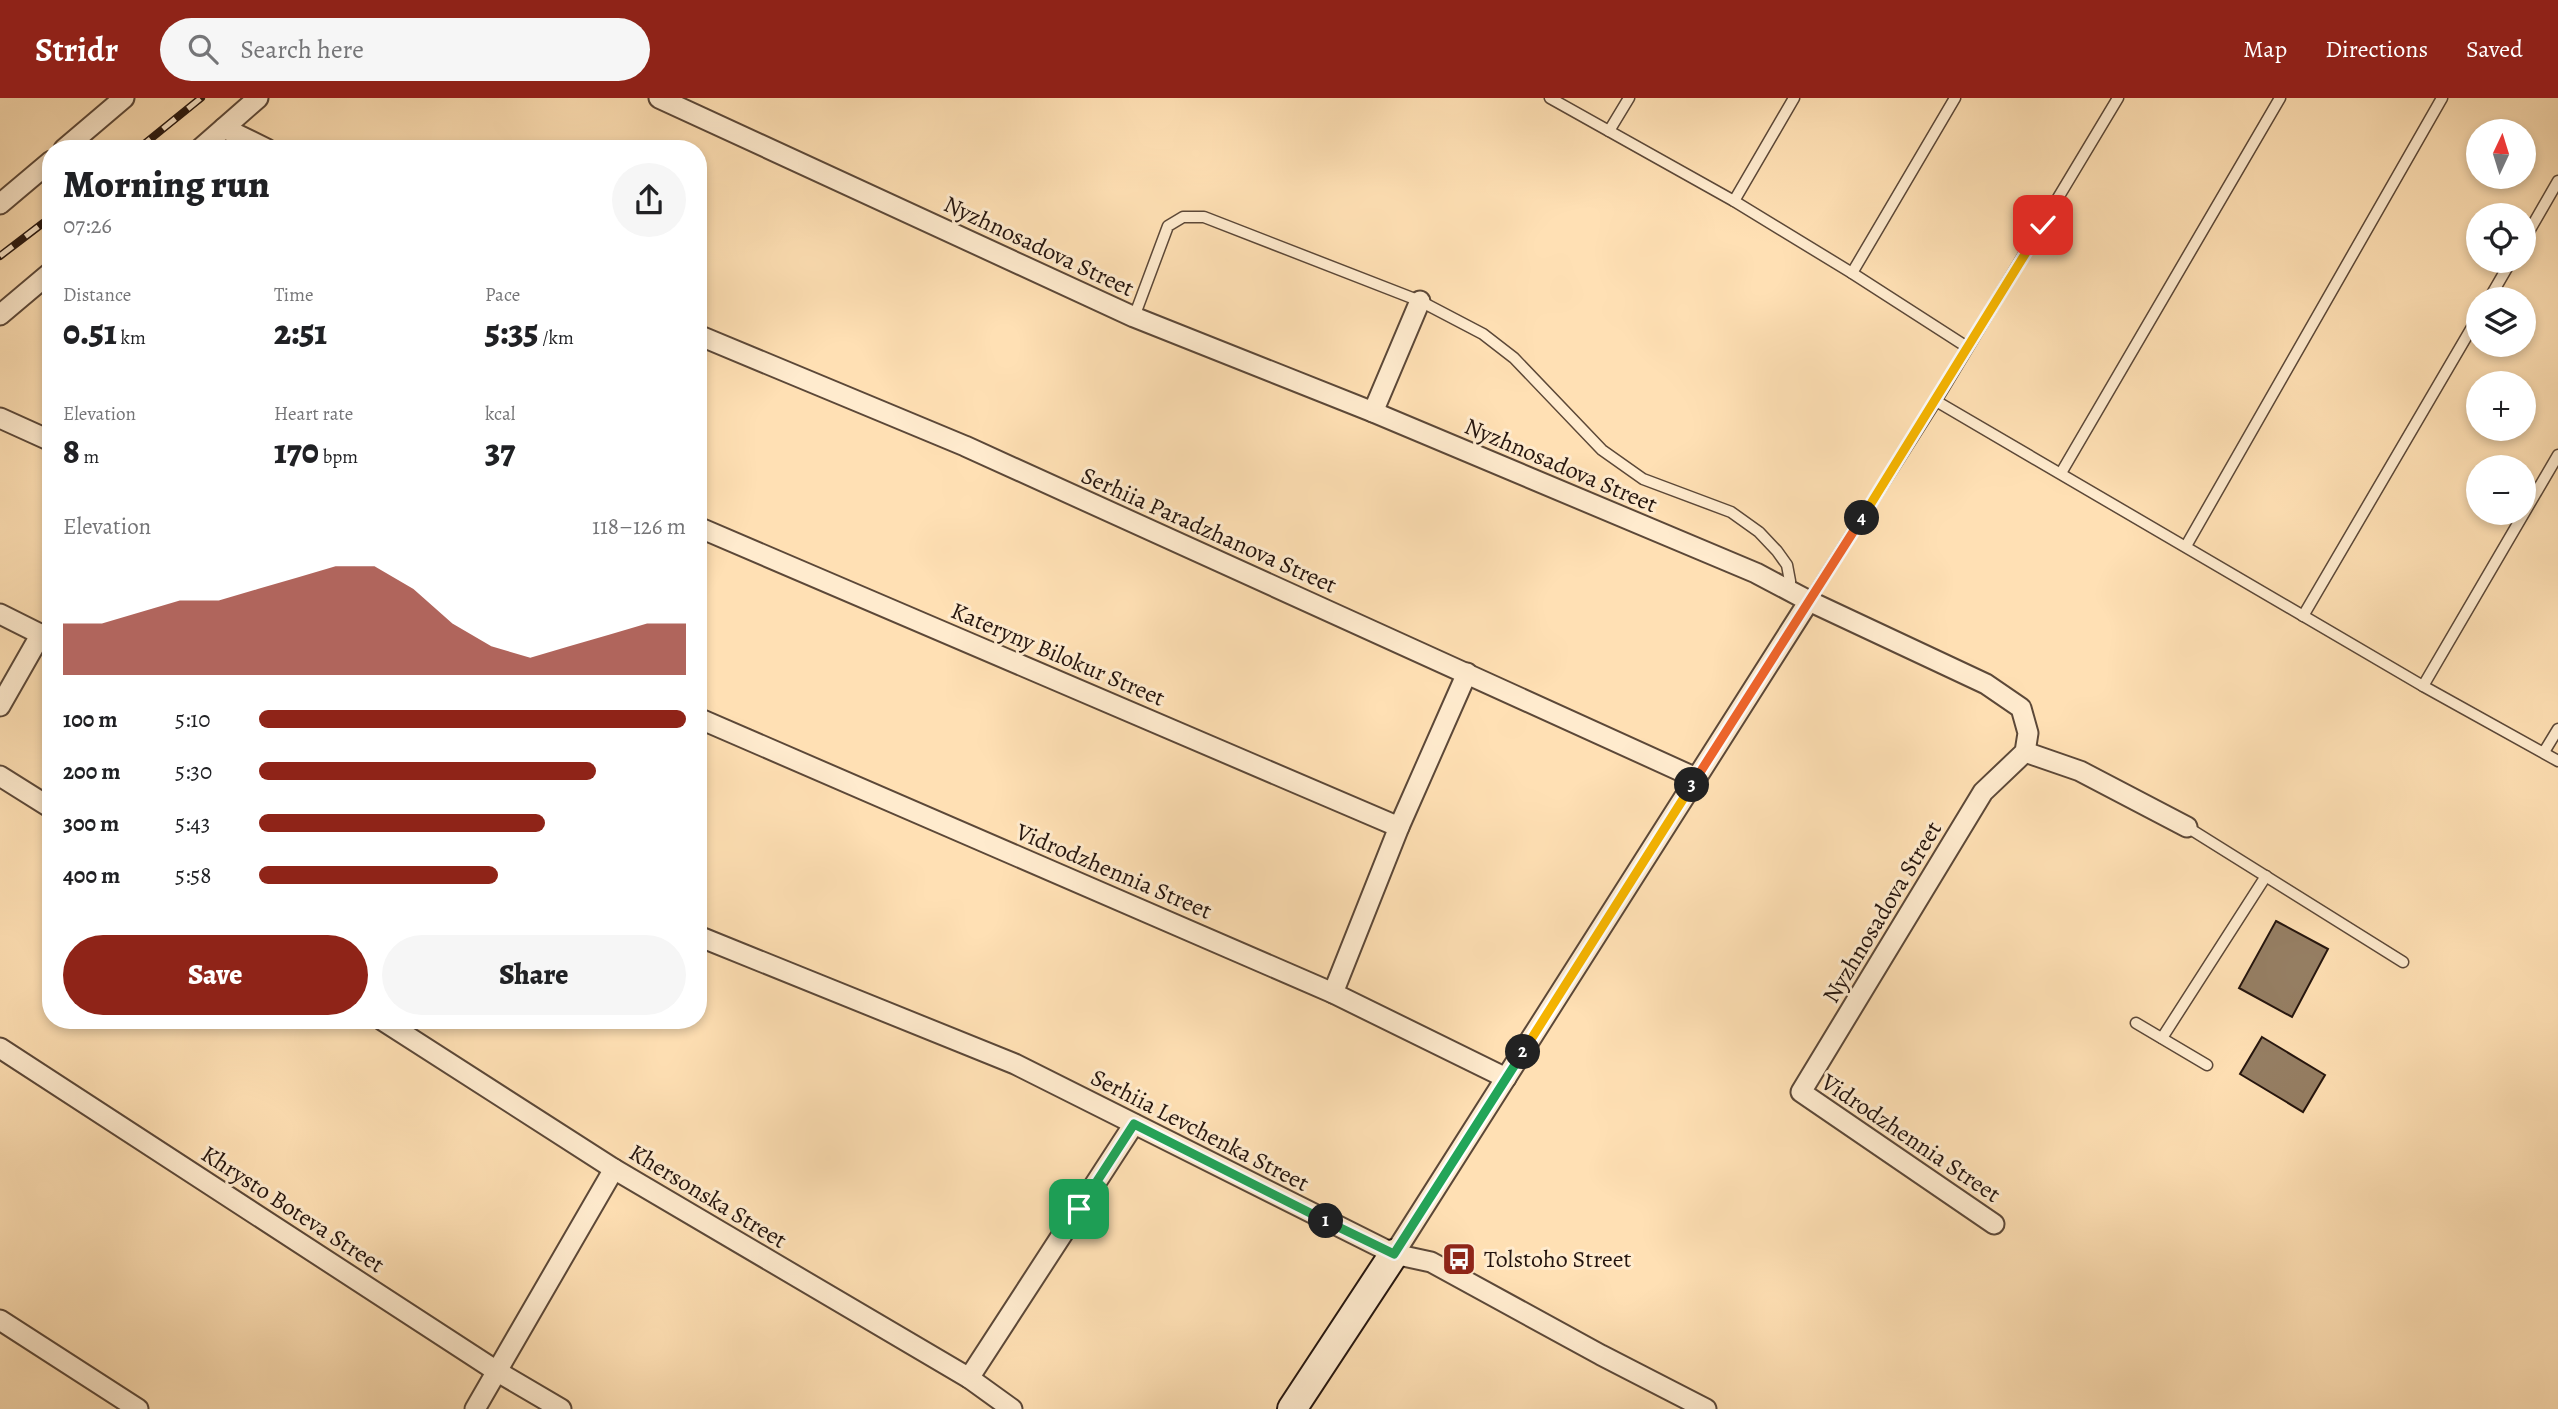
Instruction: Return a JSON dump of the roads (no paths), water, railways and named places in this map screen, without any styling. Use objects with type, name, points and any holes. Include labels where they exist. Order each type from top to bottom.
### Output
[{"type":"street","points":[[75,140],[124,98]]},
{"type":"street","points":[[210,140],[258,98]]},
{"type":"street","name":"Nyzhnosadova Street","points":[[659,98],[1134,317],[1373,412],[1756,573],[1809,601],[1986,684],[2021,708],[2028,733],[2025,752],[1983,792],[1801,1092]]},
{"type":"street","points":[[224,128],[249,140]]},
{"type":"street","points":[[0,204],[42,168]]},
{"type":"street","points":[[0,315],[42,280]]},
{"type":"street","points":[[1373,412],[1420,301]]},
{"type":"street","name":"Serhiia Paradzhanova Street","points":[[707,339],[965,446],[1696,778]]},
{"type":"street","points":[[0,418],[42,437]]},
{"type":"street","name":"Kateryny Bilokur Street","points":[[707,531],[1399,827]]},
{"type":"street","points":[[1292,1409],[1394,1254],[1809,601]]},
{"type":"street","points":[[0,614],[42,635]]},
{"type":"street","points":[[0,706],[42,643]]},
{"type":"street","points":[[1333,993],[1399,827],[1467,673]]},
{"type":"street","name":"Vidrodzhennia Street","points":[[707,722],[1333,993],[1506,1078]]},
{"type":"street","points":[[2025,752],[2080,771],[2187,827]]},
{"type":"street","points":[[0,776],[42,802]]},
{"type":"street","name":"Serhiia Levchenka Street","points":[[707,940],[1015,1064],[1394,1254],[1431,1262],[1706,1409]]},
{"type":"street","name":"Khersonska Street","points":[[396,1029],[614,1169],[969,1378],[1012,1409]]},
{"type":"street","name":"Khrysto Boteva Street","points":[[0,1048],[498,1372],[561,1409]]},
{"type":"street","name":"Vidrodzhennia Street","points":[[1801,1092],[1994,1224]]},
{"type":"street","points":[[969,1378],[1134,1124]]},
{"type":"street","points":[[475,1409],[614,1169]]},
{"type":"street","points":[[0,1320],[138,1409]]},
{"type":"lane","points":[[1550,98],[1734,201],[1967,347]]},
{"type":"lane","points":[[1609,131],[1629,98]]},
{"type":"lane","points":[[1734,201],[1794,98]]},
{"type":"lane","points":[[1852,273],[1955,98]]},
{"type":"lane","points":[[1809,601],[1936,401],[2118,98]]},
{"type":"lane","points":[[2061,473],[2280,98]]},
{"type":"lane","points":[[2186,547],[2442,98]]},
{"type":"lane","points":[[2536,219],[2558,181]]},
{"type":"lane","points":[[1134,317],[1168,226],[1183,217],[1204,217],[1420,301],[1482,334],[1514,358],[1602,450],[1643,479],[1731,513],[1759,532],[1787,565],[1790,591]]},
{"type":"lane","points":[[2303,616],[2466,338]]},
{"type":"lane","points":[[1936,401],[2423,686],[2558,761]]},
{"type":"lane","points":[[2423,686],[2558,455]]},
{"type":"lane","points":[[2544,752],[2558,729]]},
{"type":"lane","points":[[2187,827],[2403,962]]},
{"type":"lane","points":[[2162,1038],[2266,876]]},
{"type":"lane","points":[[2136,1023],[2207,1065]]},
{"type":"railway","points":[[149,140],[201,98]]},
{"type":"railway","points":[[0,256],[42,224]]},
{"type":"place","name":"Tolstoho Street","points":[[1459,1259]]}]
